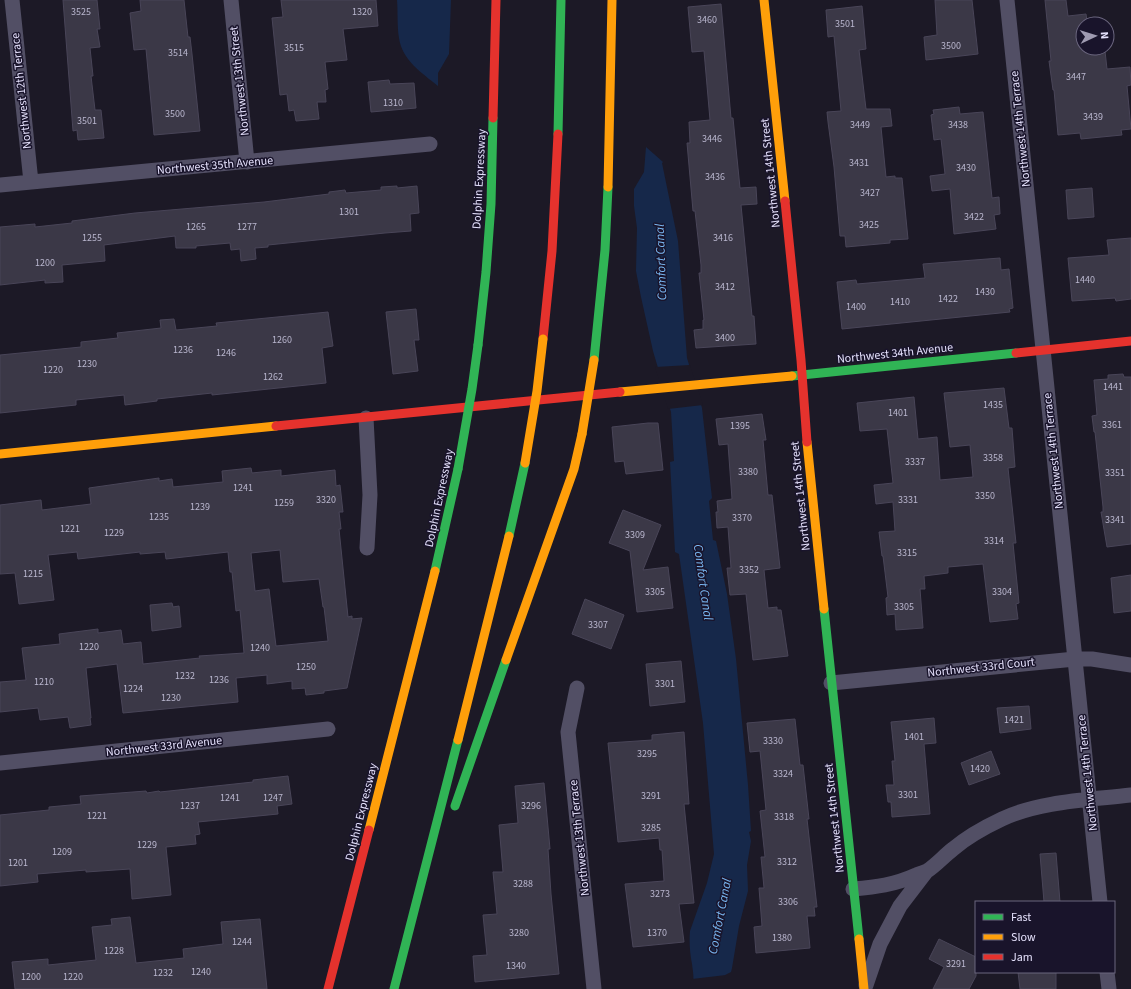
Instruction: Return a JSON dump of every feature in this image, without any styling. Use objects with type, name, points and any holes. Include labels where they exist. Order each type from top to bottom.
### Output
[{"type":"main road","points":[[492,0],[496,27]]},
{"type":"main road","name":"Dolphin Expressway","points":[[328,989],[441,547],[458,469],[472,389],[486,272],[491,204],[496,0]]},
{"type":"main road","points":[[394,989],[504,558],[525,463],[537,391],[554,222],[558,145],[561,0]]},
{"type":"main road","points":[[452,812],[574,469],[582,434],[594,360],[604,257],[608,194],[612,0]]},
{"type":"main road","name":"Northwest 14th Street","points":[[764,0],[801,360],[803,399],[831,682],[864,989]]},
{"type":"main road","name":"Northwest 34th Avenue","points":[[0,454],[1131,341]]},
{"type":"main road","points":[[407,939],[442,842]]},
{"type":"street","name":"Northwest 12th Terrace","points":[[12,0],[31,182]]},
{"type":"street","name":"Northwest 13th Street","points":[[230,0],[247,162]]},
{"type":"street","name":"Northwest 14th Terrace","points":[[1007,0],[1100,901]]},
{"type":"street","name":"Northwest 35th Avenue","points":[[0,185],[430,144]]},
{"type":"street","points":[[366,418],[370,495],[367,548]]},
{"type":"street","name":"Northwest 33rd Court","points":[[831,682],[1092,658],[1131,665]]},
{"type":"street","name":"Northwest 13th Terrace","points":[[577,688],[568,732],[594,989]]},
{"type":"street","name":"Northwest 33rd Avenue","points":[[0,763],[328,729]]},
{"type":"street","points":[[864,989],[880,944],[897,912],[927,871],[954,848],[1002,819],[1032,809],[1089,800],[1131,796]]},
{"type":"street","points":[[853,889],[891,885],[927,871]]},
{"type":"street","points":[[1107,973],[1109,989]]},
{"type":"water","points":[[397,0],[451,0],[449,54],[438,73],[438,86],[419,71],[404,53],[398,33]]},
{"type":"water","name":"Comfort Canal","points":[[646,147],[663,162],[678,241],[687,358],[702,408],[712,498],[709,501],[713,540],[716,541],[727,594],[736,659],[748,785],[751,831],[749,832],[751,841],[747,865],[748,891],[739,926],[731,972],[725,975],[716,989],[693,984],[690,948],[690,931],[707,883],[714,854],[703,723],[679,554],[675,552],[670,462],[674,461],[671,412],[653,351],[636,271],[637,228],[634,206],[634,189],[644,172]]},
{"type":"pier","points":[[690,365],[703,405],[668,409],[655,367]]},
{"type":"pier","points":[[726,975],[718,989],[688,989],[692,979]]},
{"type":"building","points":[[63,0],[97,0],[100,29],[97,29],[100,47],[90,48],[93,76],[91,76],[95,110],[101,110],[104,138],[78,140],[77,130],[73,131]]},
{"type":"building","points":[[140,0],[184,0],[188,37],[190,37],[200,131],[154,135],[146,49],[134,50],[130,13],[141,11]]},
{"type":"building","points":[[281,0],[376,0],[378,26],[343,29],[347,60],[325,62],[328,89],[325,90],[326,102],[317,102],[319,119],[296,121],[294,110],[289,111],[287,94],[280,95],[272,18],[283,17]]},
{"type":"building","points":[[935,0],[972,0],[978,54],[926,60],[924,37],[937,35]]},
{"type":"building","points":[[1045,0],[1066,0],[1068,16],[1086,14],[1086,16],[1075,16],[1075,56],[1106,56],[1107,69],[1130,67],[1131,85],[1127,86],[1131,129],[1121,130],[1122,135],[1081,139],[1080,133],[1058,135],[1054,90],[1049,61],[1051,61]]},
{"type":"building","points":[[721,4],[731,118],[733,118],[740,188],[756,187],[757,204],[741,205],[756,344],[696,348],[694,330],[703,329],[704,320],[699,273],[701,273],[701,265],[695,211],[693,211],[687,143],[690,143],[689,122],[710,120],[704,51],[692,52],[688,7]]},
{"type":"building","points":[[862,6],[866,49],[859,50],[866,109],[890,109],[892,126],[881,127],[886,177],[895,176],[895,178],[902,178],[908,239],[890,240],[890,243],[846,247],[845,236],[840,236],[834,167],[827,112],[841,111],[834,36],[828,37],[826,10]]},
{"type":"building","points":[[389,80],[390,84],[414,83],[416,108],[371,112],[368,82]]},
{"type":"building","points":[[959,107],[960,114],[983,112],[992,198],[999,197],[1000,214],[994,215],[996,229],[954,234],[950,189],[932,191],[930,176],[945,174],[941,139],[934,140],[931,115],[934,114],[933,110]]},
{"type":"building","points":[[397,186],[397,188],[417,186],[419,213],[410,214],[411,231],[268,245],[268,247],[255,248],[256,259],[241,261],[240,249],[231,250],[230,243],[196,246],[196,248],[176,248],[175,236],[104,245],[105,261],[62,265],[63,282],[45,283],[45,280],[0,285],[0,227],[35,224],[35,227],[135,213],[264,202],[329,194],[329,192],[345,190],[346,193],[381,190],[381,187]]},
{"type":"building","points":[[1092,188],[1094,217],[1068,219],[1066,190]]},
{"type":"building","points":[[1131,238],[1131,299],[1116,301],[1115,298],[1072,301],[1068,258],[1109,255],[1107,240]]},
{"type":"building","points":[[1000,258],[1001,270],[1009,269],[1013,308],[1009,309],[1010,312],[842,329],[837,282],[856,280],[857,284],[925,278],[923,264]]},
{"type":"building","points":[[416,309],[419,340],[414,340],[418,371],[393,374],[386,312]]},
{"type":"building","points":[[328,312],[333,346],[322,348],[326,383],[212,395],[212,393],[157,399],[157,401],[125,405],[124,395],[76,400],[76,405],[0,413],[0,355],[81,347],[81,342],[118,338],[117,333],[161,328],[160,320],[174,319],[176,330],[217,326],[216,323]]},
{"type":"building","points":[[1123,374],[1124,377],[1131,377],[1131,544],[1107,547],[1101,512],[1103,512],[1103,507],[1092,416],[1097,415],[1094,380],[1108,379],[1108,375]]},
{"type":"building","points":[[1004,388],[1009,428],[1012,428],[1015,467],[1008,468],[1016,543],[1013,543],[1019,603],[1016,604],[1018,619],[990,622],[983,564],[948,567],[948,573],[924,576],[925,589],[920,589],[923,628],[896,630],[895,614],[887,615],[886,598],[888,597],[879,532],[895,531],[893,502],[876,504],[874,485],[893,483],[887,429],[860,431],[857,403],[914,397],[918,439],[937,437],[940,480],[973,477],[970,445],[950,447],[944,393]]},
{"type":"building","points":[[762,414],[766,440],[763,440],[768,495],[772,495],[780,568],[764,570],[768,608],[777,607],[777,610],[781,610],[788,656],[753,660],[746,594],[730,595],[727,568],[731,568],[728,527],[717,528],[717,501],[732,499],[728,444],[719,445],[716,419]]},
{"type":"building","points":[[658,423],[663,470],[626,474],[624,461],[615,462],[612,427]]},
{"type":"building","points":[[251,468],[252,473],[281,470],[281,476],[335,470],[336,486],[340,485],[343,512],[339,512],[341,529],[339,529],[348,617],[352,616],[352,619],[362,618],[347,688],[306,695],[305,688],[292,689],[292,681],[267,684],[267,675],[236,678],[238,702],[123,713],[117,664],[86,668],[91,725],[70,728],[68,717],[40,720],[38,708],[0,712],[0,682],[26,680],[22,648],[60,644],[59,634],[98,629],[98,633],[121,630],[123,644],[141,642],[143,664],[200,658],[199,656],[244,653],[240,610],[236,611],[232,572],[230,572],[228,552],[166,559],[165,552],[140,554],[140,552],[78,559],[77,552],[48,555],[54,600],[19,604],[15,573],[0,574],[0,505],[41,500],[42,510],[91,504],[89,488],[159,478],[159,481],[172,479],[173,487],[223,482],[222,471]],"holes":[[[280,550],[283,582],[319,579],[328,641],[276,646],[269,589],[255,591],[251,553]]]},
{"type":"building","points":[[623,510],[661,525],[643,570],[668,567],[673,608],[637,612],[630,551],[609,543]]},
{"type":"building","points":[[1131,575],[1131,611],[1114,613],[1111,578]]},
{"type":"building","points":[[585,599],[624,615],[611,649],[572,634]]},
{"type":"building","points":[[172,603],[173,607],[179,606],[181,627],[152,631],[150,605]]},
{"type":"building","points":[[681,661],[685,702],[650,706],[646,664]]},
{"type":"building","points":[[1029,706],[1031,729],[1000,733],[997,708]]},
{"type":"building","points":[[934,718],[936,743],[924,744],[930,814],[892,817],[891,802],[888,802],[886,785],[894,785],[892,761],[895,761],[891,722]]},
{"type":"building","points":[[795,719],[800,765],[803,765],[809,819],[807,819],[817,907],[814,907],[815,916],[807,916],[810,948],[756,953],[754,927],[762,926],[759,888],[764,888],[761,857],[765,857],[760,811],[766,810],[760,751],[750,752],[747,723]]},
{"type":"building","points":[[684,732],[689,804],[684,804],[694,903],[679,904],[684,942],[633,947],[625,884],[664,881],[662,850],[660,850],[659,838],[618,842],[608,743],[652,740],[652,735]]},
{"type":"building","points":[[991,751],[1000,774],[969,785],[961,763]]},
{"type":"building","points":[[288,776],[292,804],[277,806],[278,814],[198,822],[200,834],[195,835],[196,844],[166,847],[171,895],[132,899],[130,869],[86,872],[86,870],[37,874],[38,882],[0,886],[0,815],[49,810],[49,807],[81,804],[80,796],[146,791],[147,793],[160,792],[253,782],[253,780]]},
{"type":"building","points":[[544,783],[550,849],[548,849],[551,894],[559,974],[475,982],[473,956],[487,955],[483,915],[497,914],[493,872],[503,872],[499,825],[518,823],[515,786]]},
{"type":"building","points":[[1056,853],[1060,901],[1044,901],[1040,854]]},
{"type":"building","points":[[130,917],[136,963],[184,958],[183,949],[223,944],[221,922],[260,919],[267,989],[15,989],[12,962],[48,959],[48,965],[96,960],[92,927],[112,925],[111,919]]},
{"type":"building","points":[[939,939],[975,957],[976,976],[969,989],[933,989],[944,967],[929,959]]},
{"type":"building","points":[[1018,973],[1056,973],[1056,989],[1020,989]]},
{"type":"traffic: fast","points":[[558,134],[561,0]]},
{"type":"traffic: fast","points":[[478,345],[486,272],[491,204],[493,118]]},
{"type":"traffic: fast","points":[[594,360],[605,250],[608,187]]},
{"type":"traffic: fast","points":[[458,469],[478,345]]},
{"type":"traffic: fast","points":[[792,376],[1016,353]]},
{"type":"traffic: fast","points":[[509,536],[525,463]]},
{"type":"traffic: fast","points":[[435,571],[458,469]]},
{"type":"traffic: fast","points":[[824,609],[859,939]]},
{"type":"traffic: fast","points":[[455,806],[506,660]]},
{"type":"traffic: fast","points":[[394,989],[458,740]]},
{"type":"traffic: slow","points":[[608,187],[612,0]]},
{"type":"traffic: slow","points":[[764,0],[785,201]]},
{"type":"traffic: slow","points":[[525,463],[537,391],[543,339]]},
{"type":"traffic: slow","points":[[582,434],[594,360]]},
{"type":"traffic: slow","points":[[620,392],[792,376]]},
{"type":"traffic: slow","points":[[0,454],[276,426]]},
{"type":"traffic: slow","points":[[506,660],[574,469],[582,434]]},
{"type":"traffic: slow","points":[[807,442],[824,609]]},
{"type":"traffic: slow","points":[[458,740],[509,536]]},
{"type":"traffic: slow","points":[[369,830],[435,571]]},
{"type":"traffic: slow","points":[[859,939],[864,989]]},
{"type":"traffic: jam","points":[[493,118],[496,0]]},
{"type":"traffic: jam","points":[[543,339],[552,251],[558,134]]},
{"type":"traffic: jam","points":[[785,201],[801,360],[807,442]]},
{"type":"traffic: jam","points":[[1016,353],[1131,341]]},
{"type":"traffic: jam","points":[[276,426],[620,392]]},
{"type":"traffic: jam","points":[[328,989],[369,830]]}]
